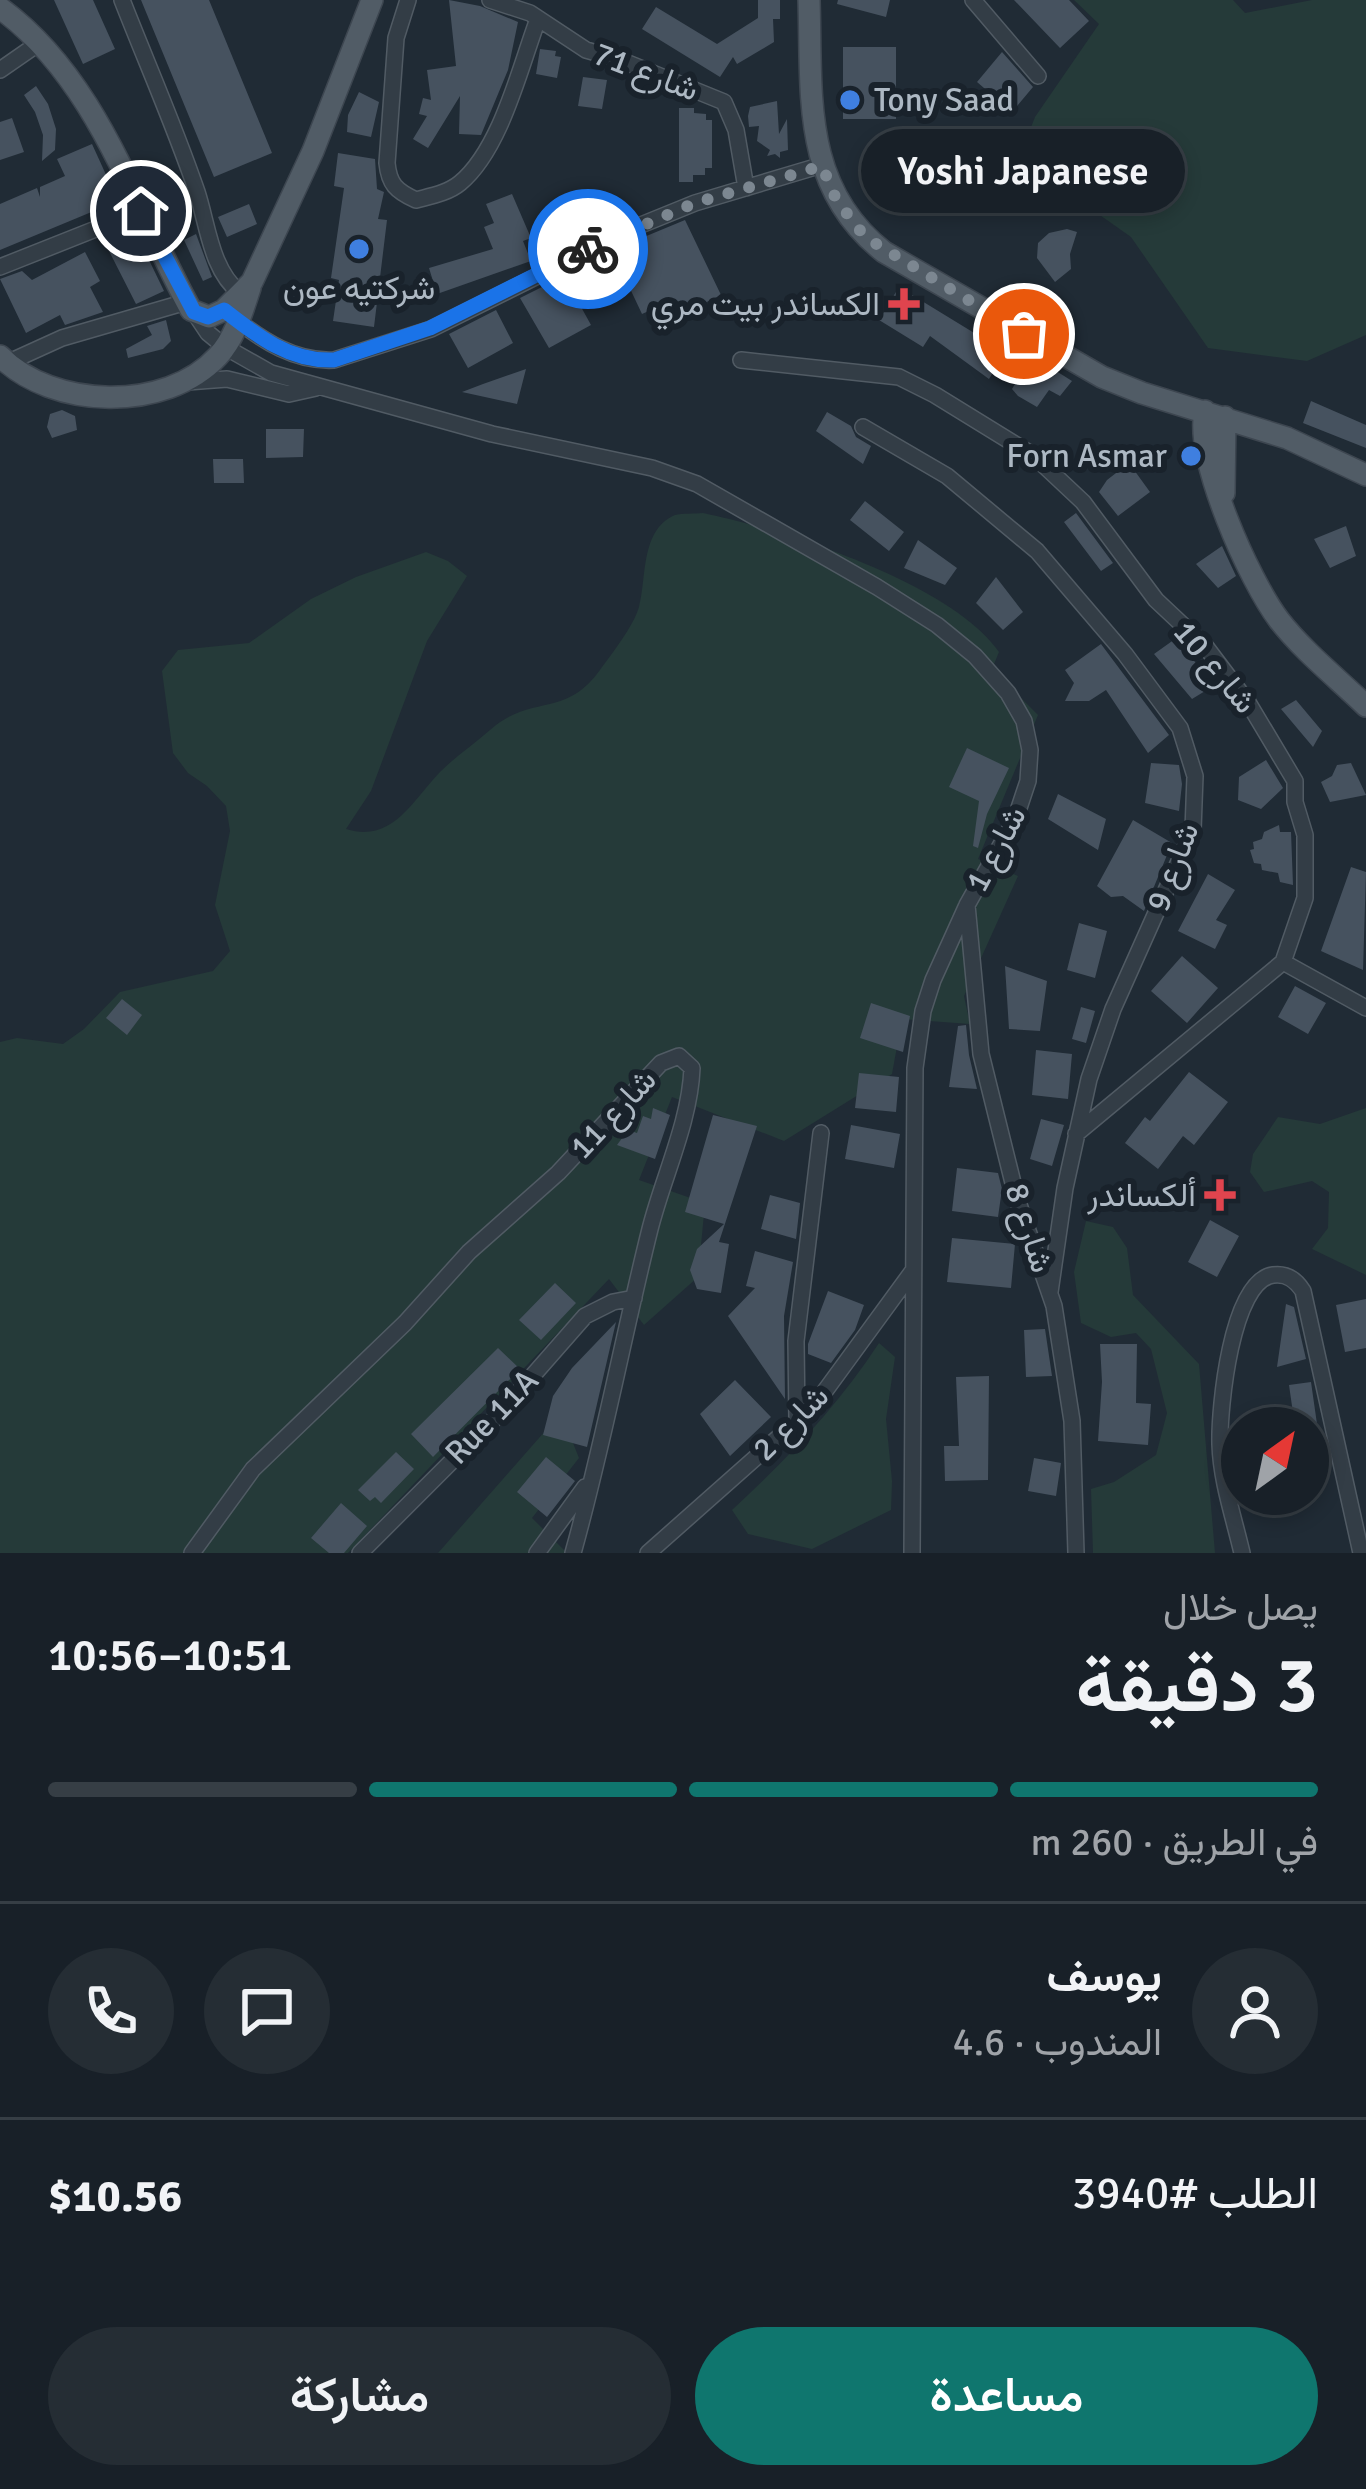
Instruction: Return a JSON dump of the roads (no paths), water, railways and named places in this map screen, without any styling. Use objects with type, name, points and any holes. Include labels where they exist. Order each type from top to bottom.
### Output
[{"type":"main road","points":[[3,359],[41,385],[79,395],[128,394],[198,373],[225,347],[239,302],[314,151],[372,0]]},
{"type":"main road","points":[[809,0],[815,136],[822,166],[850,220],[884,252],[1165,410],[1214,420],[1366,475]]},
{"type":"main road","points":[[0,8],[39,43],[92,109],[190,307],[208,317],[239,302]]},
{"type":"main road","points":[[1214,420],[1224,506],[1278,618],[1366,706]]},
{"type":"street","points":[[122,0],[228,285],[283,351],[306,358],[334,360],[430,328],[636,227],[822,166]]},
{"type":"street","points":[[408,0],[396,38],[387,163],[388,178],[396,189],[416,200],[460,183],[473,167],[505,111],[538,19]]},
{"type":"street","name":"شارع 71","points":[[490,0],[538,19],[586,50],[618,58],[724,103],[736,130],[746,188]]},
{"type":"street","points":[[973,0],[1038,76]]},
{"type":"street","points":[[0,70],[39,43]]},
{"type":"street","points":[[0,267],[141,211]]},
{"type":"street","points":[[3,359],[62,338],[190,307],[225,347],[272,373],[319,387]]},
{"type":"street","name":"شارع 10","points":[[741,360],[899,377],[1034,456],[1083,502],[1156,600],[1206,647],[1249,704],[1294,781],[1306,848],[1305,898],[1283,962]]},
{"type":"street","points":[[177,382],[227,379],[289,394],[319,387]]},
{"type":"street","name":"شارع 1","points":[[319,387],[685,480],[806,544],[938,626],[975,656],[1008,693],[1029,736],[1025,796],[933,980],[915,1067],[911,1553]]},
{"type":"street","name":"شارع 9","points":[[863,427],[947,476],[1037,551],[1125,654],[1180,728],[1195,776],[1192,830],[1101,1040],[1076,1134],[1050,1292]]},
{"type":"street","name":"شارع 8","points":[[967,905],[986,1075],[1017,1199],[1050,1292],[1072,1420],[1076,1553]]},
{"type":"street","points":[[1076,1134],[1283,962],[1366,1008]]},
{"type":"street","name":"شارع 11","points":[[192,1553],[227,1501],[265,1457],[373,1356],[469,1252],[558,1173],[661,1063],[679,1056],[690,1063],[692,1076],[573,1553]]},
{"type":"street","points":[[797,1421],[796,1341],[821,1133]]},
{"type":"street","name":"شارع 2","points":[[648,1553],[797,1421],[833,1383],[912,1272]]},
{"type":"street","points":[[1242,1553],[1220,1446],[1228,1358],[1251,1291],[1266,1276],[1286,1275],[1303,1291],[1314,1327],[1361,1553]]},
{"type":"street","name":"Rue 11A","points":[[360,1553],[500,1413],[585,1316],[634,1298]]},
{"type":"street","points":[[537,1553],[590,1480]]},
{"type":"place","name":"Tony Saad","points":[[850,100]]},
{"type":"place","name":"شركتيه عون","points":[[359,249]]},
{"type":"place","name":"الكساندر بيت مري","points":[[904,304]]},
{"type":"place","name":"Yoshi Japanese","points":[[1024,334]]},
{"type":"place","name":"Forn Asmar","points":[[1191,456]]},
{"type":"place","name":"ألكساندر","points":[[1220,1195]]}]
